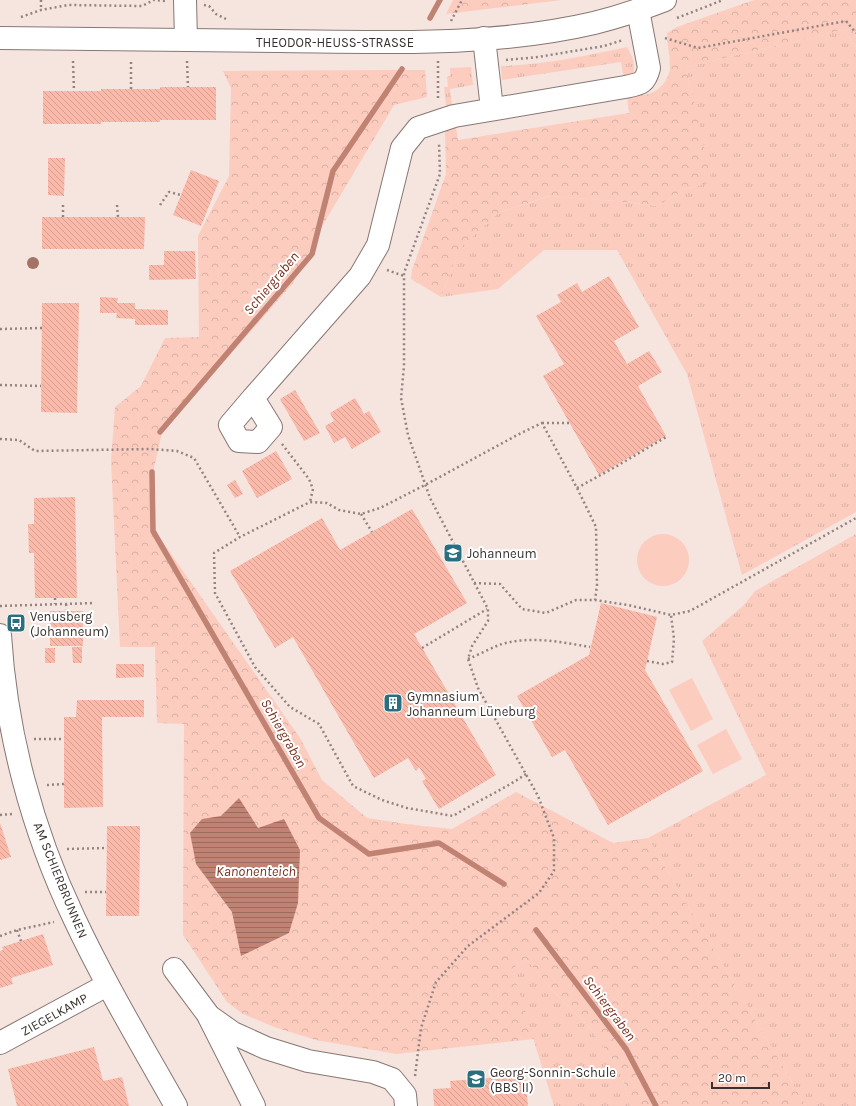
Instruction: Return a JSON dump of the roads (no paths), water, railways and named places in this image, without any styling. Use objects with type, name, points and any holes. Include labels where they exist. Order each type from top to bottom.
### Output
[{"type":"street","points":[[185,2],[187,51]]},
{"type":"street","points":[[254,398],[271,427],[258,442],[239,441],[230,425],[360,276],[378,245],[402,148],[418,128],[454,116],[625,87],[644,81],[649,68],[638,10]]},
{"type":"street","name":"THEODOR-HEUSS-STRASSE","points":[[0,38],[187,51],[415,42],[511,37],[596,23],[638,10],[668,10]]},
{"type":"street","points":[[484,38],[492,109]]},
{"type":"street","name":"AM SCHIERBRUNNEN","points":[[0,635],[5,685],[14,740],[33,812],[49,857],[74,917],[107,985],[176,1106]]},
{"type":"street","points":[[174,968],[209,1016],[254,1106]]},
{"type":"street","name":"ZIEGELKAMP","points":[[0,1044],[107,985]]},
{"type":"street","points":[[209,1016],[233,1033],[266,1048],[308,1061],[373,1072],[392,1079],[405,1095],[406,1106]]},
{"type":"water","name":"Kanonenteich","points":[[239,798],[258,828],[284,819],[300,850],[298,903],[289,933],[241,956],[232,912],[196,864],[190,833],[202,819],[221,816]]},
{"type":"waterway","name":"Schiergraben","points":[[430,18],[440,0]]},
{"type":"waterway","name":"Schiergraben","points":[[160,432],[312,254],[333,171],[402,69]]},
{"type":"waterway","name":"Schiergraben","points":[[152,472],[153,531],[319,818],[369,854],[439,843],[504,884]]},
{"type":"waterway","name":"Schiergraben","points":[[536,930],[626,1049],[656,1106]]},
{"type":"place","name":"Johanneum","points":[[453,553]]},
{"type":"place","name":"Venusberg (Johanneum)","points":[[16,623]]},
{"type":"place","name":"Gymnasium Johanneum Lüneburg","points":[[393,703]]},
{"type":"place","name":"Georg-Sonnin-Schule (BBS II)","points":[[476,1079]]}]
